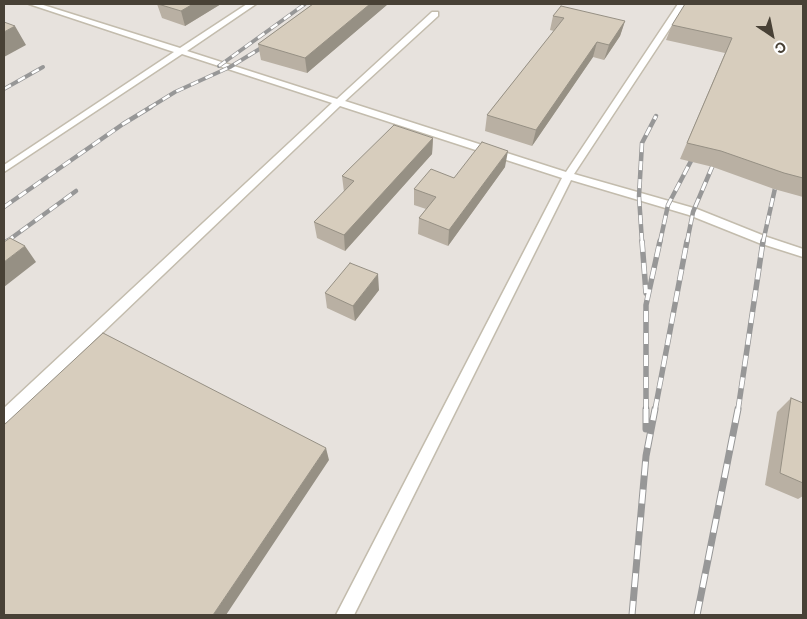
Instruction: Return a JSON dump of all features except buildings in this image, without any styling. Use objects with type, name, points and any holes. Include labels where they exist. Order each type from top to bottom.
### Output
[{"type":"lane","points":[[33,4],[568,176],[693,212],[763,240],[803,253]]},
{"type":"lane","points":[[4,169],[252,4]]},
{"type":"lane","points":[[345,615],[568,176],[682,4]]},
{"type":"lane","points":[[4,416],[435,14]]},
{"type":"shaded area","points":[[4,4],[803,4],[803,615],[4,615]]},
{"type":"railway","points":[[219,66],[305,4]]},
{"type":"railway","points":[[149,108],[175,92],[230,67],[271,42]]},
{"type":"railway","points":[[4,89],[43,67]]},
{"type":"railway","points":[[4,207],[123,124],[151,107]]},
{"type":"railway","points":[[642,242],[639,196],[642,143],[656,116]]},
{"type":"railway","points":[[687,242],[693,212],[718,153]]},
{"type":"railway","points":[[660,242],[668,205],[691,161]]},
{"type":"railway","points":[[763,242],[778,175]]},
{"type":"railway","points":[[6,242],[76,191]]},
{"type":"railway","points":[[4,244],[8,241]]},
{"type":"railway","points":[[642,241],[646,293]]},
{"type":"railway","points":[[646,429],[646,305],[660,241]]},
{"type":"railway","points":[[655,410],[687,241]]},
{"type":"railway","points":[[738,410],[763,241]]},
{"type":"railway","points":[[632,615],[646,456],[655,409]]},
{"type":"railway","points":[[697,615],[738,409]]}]
